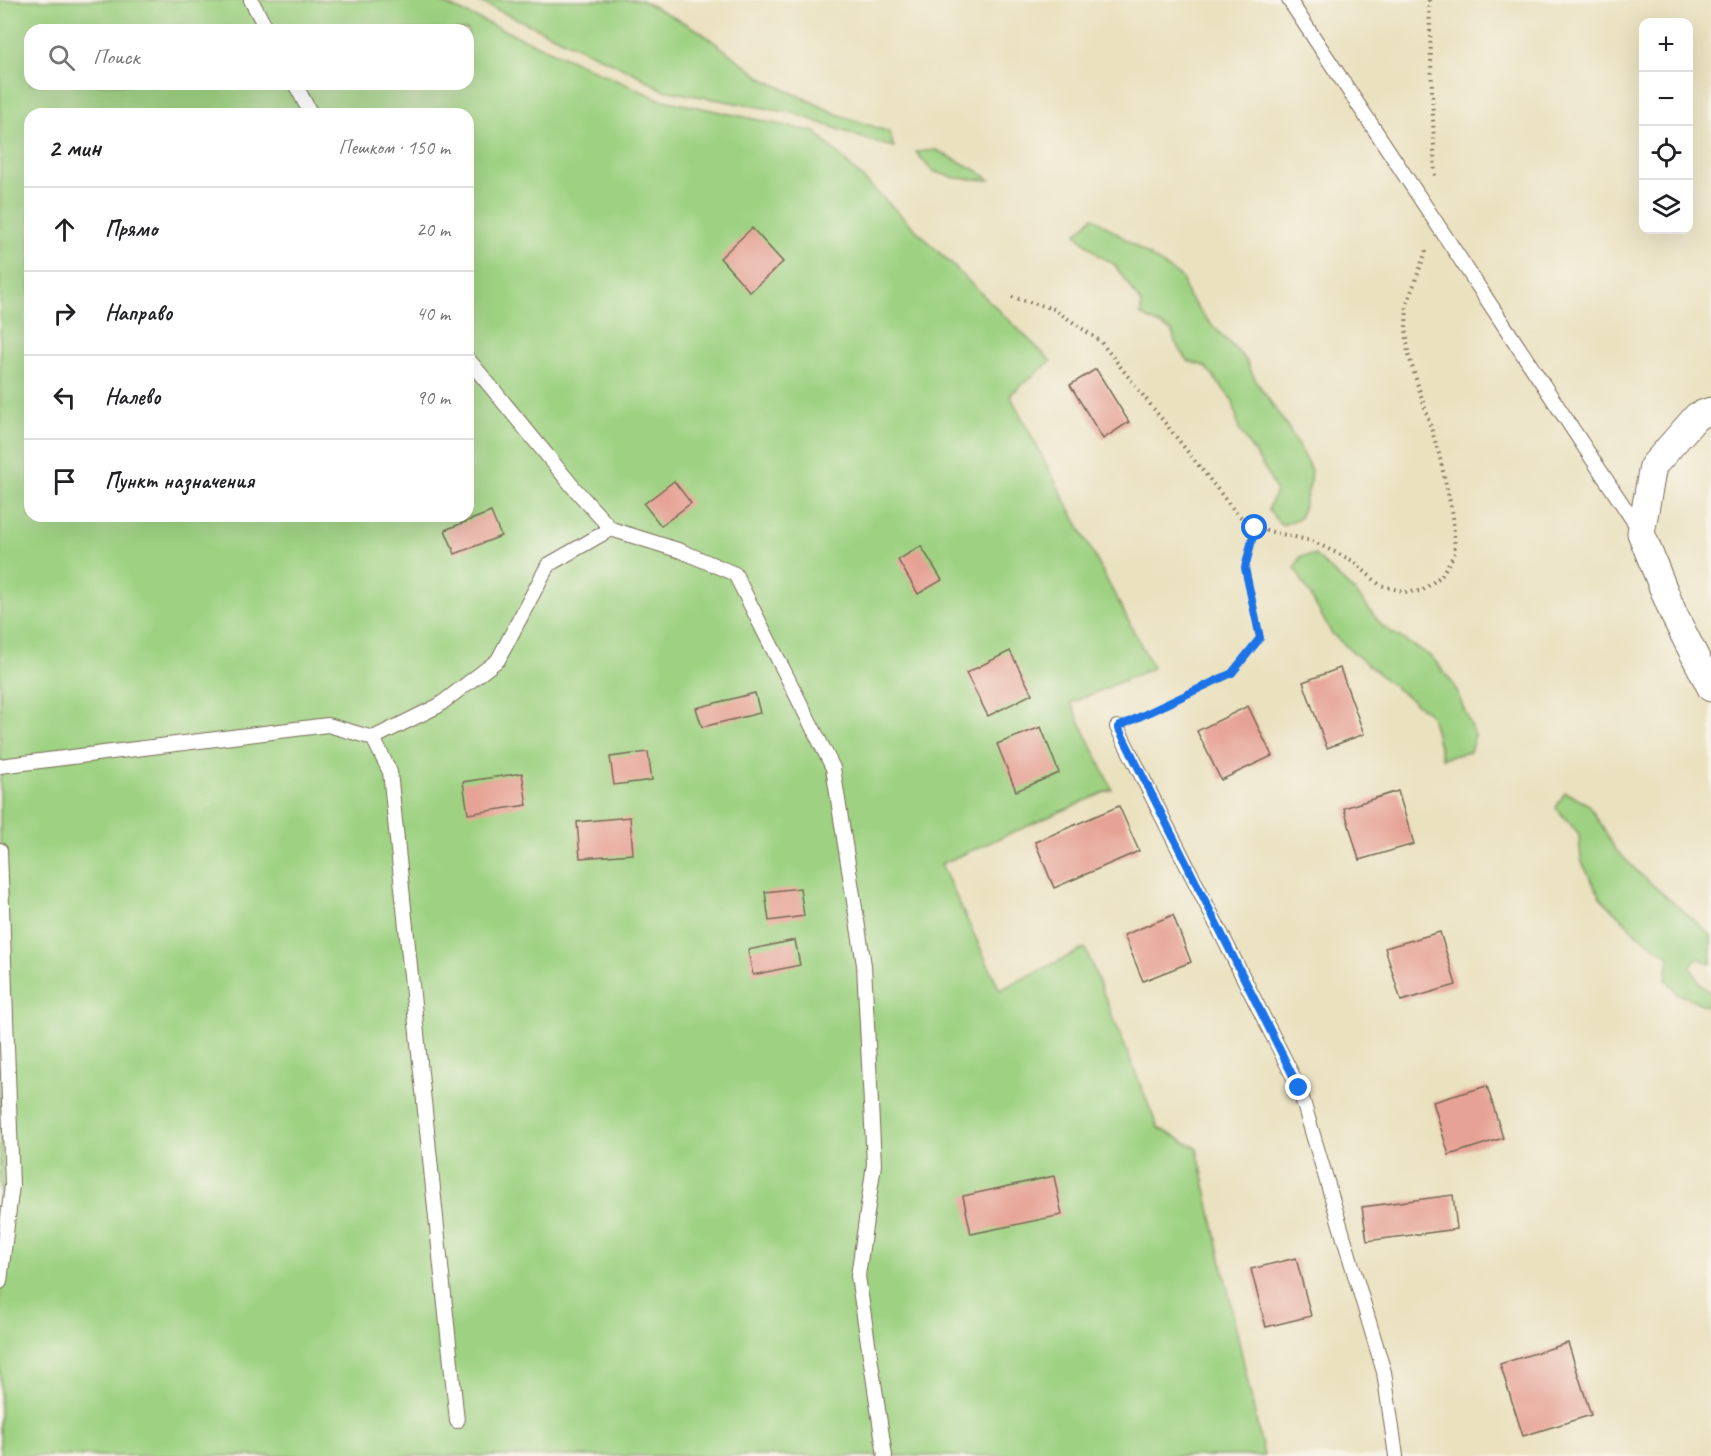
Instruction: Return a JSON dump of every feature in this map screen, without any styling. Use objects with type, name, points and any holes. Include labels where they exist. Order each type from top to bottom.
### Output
[{"type":"street","points":[[1711,411],[1697,416],[1653,466],[1641,533],[1673,613],[1711,688]]},
{"type":"lane","points":[[251,0],[264,24]]},
{"type":"lane","points":[[1289,0],[1641,533]]},
{"type":"lane","points":[[299,90],[308,108]]},
{"type":"lane","points":[[474,366],[574,488],[611,529],[681,551],[735,574],[833,768],[864,965],[874,1164],[858,1276],[885,1456]]},
{"type":"lane","points":[[0,766],[328,725],[373,738],[438,706],[498,660],[548,564],[611,529]]},
{"type":"lane","points":[[1118,727],[1299,1088],[1384,1372],[1396,1456]]},
{"type":"lane","points":[[373,738],[390,772],[457,1421]]},
{"type":"lane","points":[[0,850],[12,1185],[0,1282]]},
{"type":"path","points":[[1012,297],[1054,309],[1100,341],[1237,514],[1255,528],[1312,541],[1353,561],[1380,585],[1405,592],[1422,591],[1442,576],[1455,553],[1453,515],[1439,454],[1408,353],[1406,328],[1407,304],[1436,222],[1429,0]]},
{"type":"path","points":[[1118,727],[1232,673],[1260,638],[1245,568],[1255,528]]},
{"type":"green space","points":[[0,0],[436,0],[659,99],[815,132],[1051,361],[1010,395],[1153,668],[1071,703],[1112,789],[941,864],[1000,990],[1085,948],[1158,1128],[1197,1148],[1264,1456],[0,1456]]},
{"type":"green space","points":[[476,0],[641,0],[698,30],[765,80],[837,114],[889,132],[894,147],[793,113],[663,90],[634,73]]},
{"type":"green space","points":[[936,150],[978,171],[990,180],[955,178],[932,171],[916,152]]},
{"type":"green space","points":[[1093,217],[1182,278],[1188,296],[1209,322],[1245,359],[1256,381],[1289,429],[1311,470],[1309,488],[1300,518],[1282,525],[1268,510],[1276,491],[1267,472],[1239,429],[1233,401],[1205,366],[1188,361],[1175,342],[1172,331],[1141,315],[1141,303],[1114,264],[1098,255],[1076,234]]},
{"type":"green space","points":[[1315,555],[1358,595],[1383,627],[1432,657],[1454,685],[1475,735],[1470,752],[1442,758],[1431,715],[1332,634],[1295,568],[1301,556]]},
{"type":"green space","points":[[1565,792],[1589,805],[1615,849],[1641,875],[1711,935],[1711,964],[1698,958],[1690,967],[1702,986],[1711,993],[1711,1002],[1706,1006],[1677,993],[1666,979],[1669,956],[1638,935],[1600,897],[1581,860],[1579,834],[1556,808]]},
{"type":"building","points":[[752,228],[783,262],[750,292],[720,258]]},
{"type":"building","points":[[1096,369],[1129,422],[1103,439],[1070,385]]},
{"type":"building","points":[[674,481],[691,503],[661,526],[644,504]]},
{"type":"building","points":[[491,512],[501,536],[455,554],[445,530],[465,522],[474,522],[474,519]]},
{"type":"building","points":[[921,546],[942,580],[918,594],[898,560]]},
{"type":"building","points":[[1010,651],[1032,694],[988,716],[966,673]]},
{"type":"building","points":[[1340,668],[1364,734],[1327,748],[1303,682]]},
{"type":"building","points":[[755,693],[760,713],[702,727],[696,708]]},
{"type":"building","points":[[1248,706],[1272,756],[1221,780],[1197,731]]},
{"type":"building","points":[[1041,727],[1059,773],[1016,791],[997,744]]},
{"type":"building","points":[[648,752],[652,780],[614,785],[610,757]]},
{"type":"building","points":[[522,773],[527,805],[468,814],[463,782]]},
{"type":"building","points":[[1398,791],[1414,844],[1359,860],[1344,808]]},
{"type":"building","points":[[1119,806],[1139,851],[1054,888],[1035,842]]},
{"type":"building","points":[[630,817],[633,854],[580,858],[577,822]]},
{"type":"building","points":[[800,888],[804,916],[769,921],[765,892]]},
{"type":"building","points":[[1173,915],[1191,962],[1143,981],[1124,935]]},
{"type":"building","points":[[1440,932],[1456,985],[1401,1001],[1385,948]]},
{"type":"building","points":[[795,940],[800,965],[753,975],[748,950]]},
{"type":"building","points":[[1487,1086],[1503,1138],[1449,1155],[1433,1102]]},
{"type":"building","points":[[1054,1176],[1062,1215],[971,1234],[963,1196]]},
{"type":"building","points":[[1453,1195],[1457,1229],[1367,1241],[1362,1207]]},
{"type":"building","points":[[1296,1258],[1311,1316],[1266,1327],[1251,1269]]},
{"type":"building","points":[[1568,1343],[1591,1415],[1523,1436],[1500,1364]]},
{"type":"route","points":[[1255,528],[1245,568],[1260,638],[1232,673],[1118,727],[1299,1088]]}]
